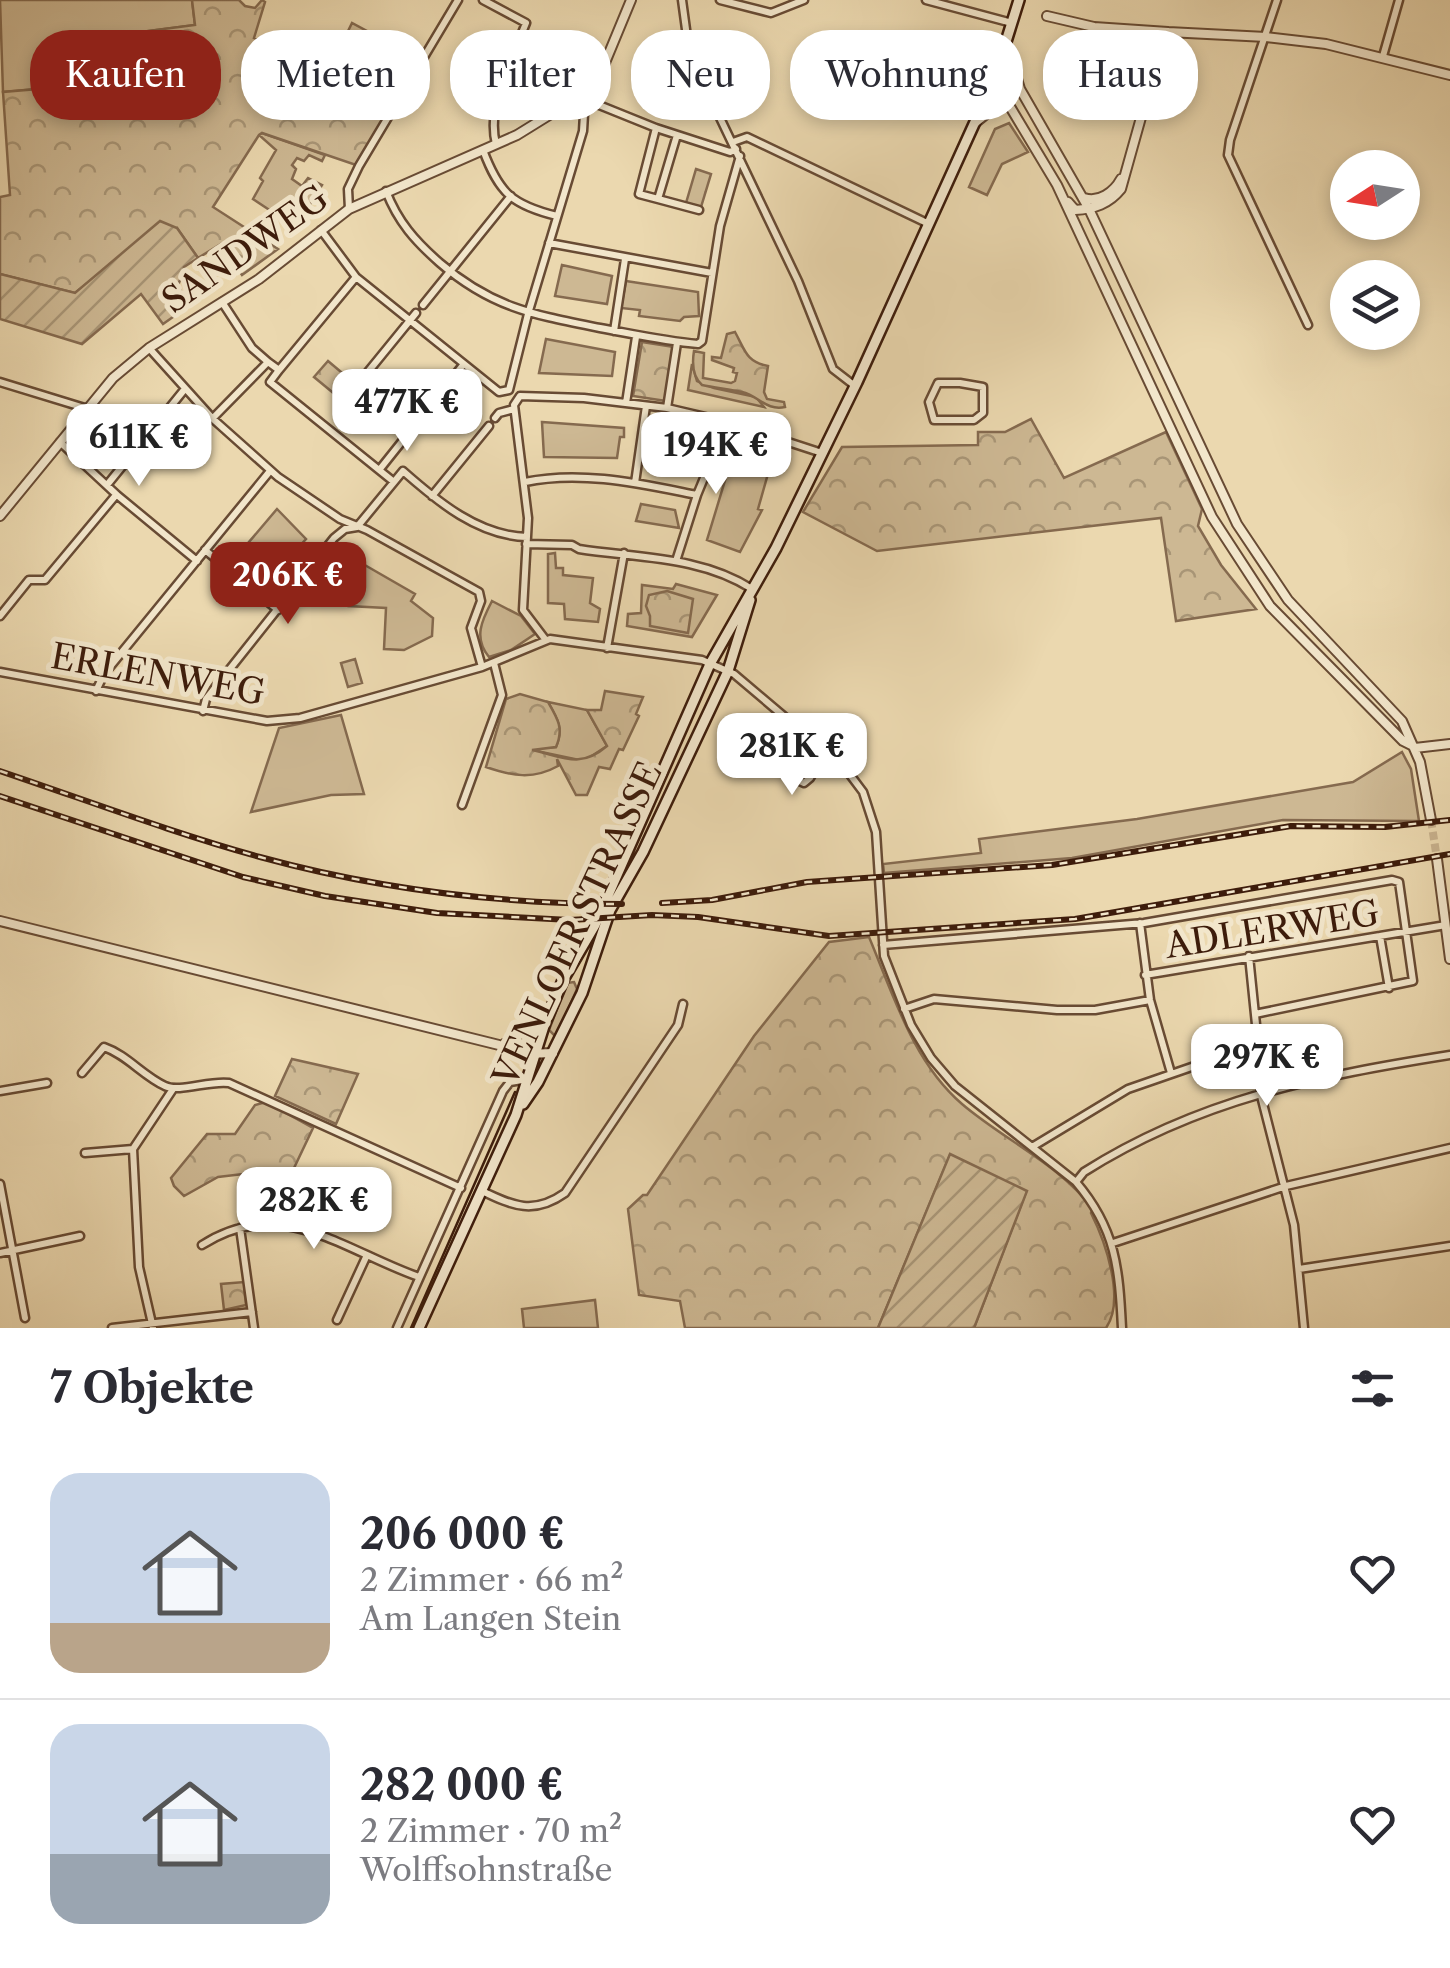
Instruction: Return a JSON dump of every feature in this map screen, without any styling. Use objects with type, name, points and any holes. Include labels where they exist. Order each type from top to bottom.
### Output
[{"type":"main road","name":"VENLOER STRASSE","points":[[1010,30],[1019,0]]},
{"type":"main road","name":"VENLOER STRASSE","points":[[419,1328],[516,1115],[545,1023],[564,978],[596,925],[710,664],[823,453],[976,120]]},
{"type":"main road","name":"VENLOER STRASSE","points":[[516,1115],[553,1053],[582,993],[610,910],[643,851],[728,671],[753,589]]},
{"type":"main road","points":[[564,978],[575,977],[582,993]]},
{"type":"main road","points":[[545,1023],[550,1038],[560,1038]]},
{"type":"street","points":[[349,210],[348,188],[359,166],[458,0]]},
{"type":"street","points":[[484,0],[526,21],[499,95],[494,123],[496,144]]},
{"type":"street","points":[[611,48],[631,0]]},
{"type":"street","points":[[682,0],[686,30]]},
{"type":"street","points":[[720,0],[771,13],[804,0]]},
{"type":"street","points":[[926,0],[1012,22]]},
{"type":"street","points":[[1277,0],[1231,138],[1230,164],[1308,325]]},
{"type":"street","points":[[1383,56],[1399,0]]},
{"type":"street","points":[[1047,16],[1094,26],[1143,30]]},
{"type":"street","points":[[1198,34],[1326,44],[1450,76]]},
{"type":"street","points":[[1023,94],[1089,209],[1223,499],[1251,549],[1288,600],[1402,721],[1415,748],[1431,820]]},
{"type":"street","points":[[1023,106],[1030,105]]},
{"type":"street","points":[[611,111],[730,152],[747,137],[929,224]]},
{"type":"street","name":"SANDWEG","points":[[0,516],[113,378],[148,348],[260,279],[349,210],[386,190],[496,144],[540,120]]},
{"type":"street","points":[[322,230],[356,277],[413,317],[463,365],[499,392],[509,390],[583,120]]},
{"type":"street","points":[[723,120],[810,309],[832,369],[855,386]]},
{"type":"street","points":[[975,123],[979,120]]},
{"type":"street","points":[[1019,120],[1058,189],[1212,517],[1268,603],[1403,740],[1415,748],[1450,744]]},
{"type":"street","points":[[1058,189],[1075,210],[1089,209],[1116,196],[1122,189],[1141,120]]},
{"type":"street","points":[[656,128],[639,194],[699,210]]},
{"type":"street","points":[[658,199],[677,135]]},
{"type":"street","points":[[386,190],[409,234],[485,297],[528,314],[636,337],[700,343],[736,149]]},
{"type":"street","points":[[482,150],[495,182],[524,206],[557,216]]},
{"type":"street","points":[[1082,196],[1091,200],[1110,192],[1129,166]]},
{"type":"street","points":[[423,305],[511,196]]},
{"type":"street","points":[[549,242],[712,273]]},
{"type":"street","points":[[614,330],[625,259]]},
{"type":"street","points":[[356,277],[270,382],[394,482]]},
{"type":"street","points":[[222,302],[252,348],[279,370]]},
{"type":"street","points":[[362,378],[413,317]]},
{"type":"street","points":[[626,403],[636,337]]},
{"type":"street","points":[[667,408],[677,343]]},
{"type":"street","points":[[148,348],[184,390],[270,471],[340,519],[479,592],[481,600],[471,628],[482,668]]},
{"type":"street","points":[[213,418],[268,362]]},
{"type":"street","points":[[1146,371],[1161,364]]},
{"type":"street","points":[[380,469],[463,365]]},
{"type":"street","points":[[0,382],[88,409]]},
{"type":"street","points":[[938,383],[974,384],[984,390],[983,413],[974,420],[934,420],[929,402],[938,383]]},
{"type":"street","points":[[108,486],[184,390]]},
{"type":"street","points":[[823,453],[667,408],[528,395],[517,399],[514,410],[525,482],[527,540],[523,610],[546,640],[702,660],[728,671],[853,778],[873,816],[883,945],[904,1009],[940,1070],[1076,1182],[1102,1217],[1113,1243],[1120,1280],[1122,1328]]},
{"type":"street","points":[[635,484],[646,406]]},
{"type":"street","points":[[495,418],[499,413],[514,410]]},
{"type":"street","points":[[676,561],[726,422]]},
{"type":"street","points":[[432,496],[490,426]]},
{"type":"street","points":[[60,442],[197,560]]},
{"type":"street","points":[[96,690],[104,674],[270,471]]},
{"type":"street","points":[[204,711],[206,700],[334,538],[357,527],[403,471],[432,496],[498,534],[572,545],[579,550],[676,561],[738,579],[753,589]]},
{"type":"street","points":[[525,482],[583,478],[697,495]]},
{"type":"street","points":[[0,616],[29,580],[45,580],[116,494]]},
{"type":"street","points":[[205,550],[278,610]]},
{"type":"street","points":[[608,648],[624,553]]},
{"type":"street","name":"ERLENWEG","points":[[0,672],[263,721],[300,718],[482,668],[546,640]]},
{"type":"street","points":[[1326,663],[1336,653]]},
{"type":"street","points":[[462,806],[502,695],[494,663]]},
{"type":"street","points":[[736,752],[804,783],[826,752]]},
{"type":"street","points":[[1437,859],[1450,959]]},
{"type":"street","points":[[1439,870],[1450,868]]},
{"type":"street","name":"ADLERWEG","points":[[1140,923],[1392,880],[1400,882],[1406,932]]},
{"type":"street","points":[[0,921],[535,1055],[553,1053]]},
{"type":"street","points":[[883,945],[1140,923],[1145,975],[1170,1073]]},
{"type":"street","name":"ADLERWEG","points":[[1145,975],[1446,925]]},
{"type":"street","points":[[1255,1014],[1413,982],[1406,932]]},
{"type":"street","points":[[1380,936],[1389,988]]},
{"type":"street","points":[[1249,956],[1258,1044],[1269,1090]]},
{"type":"street","points":[[904,1009],[934,999],[1057,1010],[1095,1010],[1150,1000]]},
{"type":"street","points":[[482,1191],[524,1208],[546,1204],[565,1193],[678,1025],[683,1004]]},
{"type":"street","points":[[500,1044],[524,1043],[545,1023]]},
{"type":"street","points":[[1032,1148],[1128,1089],[1258,1044]]},
{"type":"street","points":[[82,1073],[104,1047],[165,1086],[228,1082],[461,1188]]},
{"type":"street","points":[[1076,1182],[1093,1166],[1155,1131],[1225,1102],[1374,1067],[1450,1055]]},
{"type":"street","points":[[397,1328],[503,1092],[510,1082],[529,1079]]},
{"type":"street","points":[[0,1091],[48,1083]]},
{"type":"street","points":[[152,1326],[139,1267],[133,1149],[173,1088]]},
{"type":"street","points":[[1260,1092],[1286,1186],[1304,1328]]},
{"type":"street","points":[[1113,1243],[1286,1186],[1450,1148]]},
{"type":"street","points":[[84,1152],[133,1149]]},
{"type":"street","points":[[0,1184],[25,1318]]},
{"type":"street","points":[[202,1245],[240,1228],[266,1223],[291,1226],[419,1277]]},
{"type":"street","points":[[240,1228],[254,1328]]},
{"type":"street","points":[[0,1253],[80,1236]]},
{"type":"street","points":[[1299,1269],[1450,1246]]},
{"type":"street","points":[[337,1320],[367,1255]]},
{"type":"street","points":[[112,1328],[252,1312]]},
{"type":"green space","points":[[0,0],[192,0],[195,25],[156,30],[30,30],[30,90],[3,92]]},
{"type":"green space","points":[[192,0],[239,0],[255,8],[262,0],[265,2],[256,30],[241,30],[241,120],[383,120],[356,165],[259,135],[213,207],[278,249],[242,275],[221,244],[198,258],[177,228],[96,276],[75,293],[0,274],[0,197],[10,195],[3,92],[30,90],[30,120],[221,120],[221,30],[156,30],[195,25]]},
{"type":"green space","points":[[1009,123],[1028,152],[1002,164],[987,195],[969,187],[995,129]]},
{"type":"green space","points":[[259,135],[325,155],[322,161],[309,155],[304,161],[297,158],[292,165],[296,169],[292,179],[302,186],[308,178],[322,185],[309,206],[303,203],[293,218],[277,208],[274,213],[253,199],[276,150]]},
{"type":"green space","points":[[696,169],[711,174],[701,207],[686,203]]},
{"type":"green space","points":[[160,221],[177,228],[198,258],[184,267],[178,286],[190,305],[163,324],[141,294],[82,344],[0,319],[0,274],[75,293]]},
{"type":"green space","points":[[562,265],[612,276],[607,304],[555,296]]},
{"type":"green space","points":[[626,281],[698,292],[699,316],[680,321],[639,316],[640,310],[621,308]]},
{"type":"green space","points":[[735,332],[751,358],[768,366],[764,392],[767,399],[784,402],[785,407],[773,407],[737,391],[702,385],[696,378],[694,351],[704,353],[703,378],[735,381],[734,368],[712,357],[721,358],[727,334]]},
{"type":"green space","points":[[546,339],[615,352],[612,376],[539,373]]},
{"type":"green space","points":[[642,342],[674,347],[666,401],[633,396]]},
{"type":"green space","points":[[328,361],[379,404],[366,420],[314,377]]},
{"type":"green space","points":[[692,364],[697,381],[756,397],[764,407],[688,390]]},
{"type":"green space","points":[[1031,419],[1064,478],[1166,432],[1202,509],[1198,526],[1221,565],[1256,609],[1176,621],[1161,518],[877,551],[803,512],[842,447],[978,445],[978,432],[1005,432]]},
{"type":"green space","points":[[542,422],[624,428],[624,437],[620,437],[617,458],[544,457]]},
{"type":"green space","points":[[661,434],[702,443],[699,451],[685,456],[682,470],[659,465]]},
{"type":"green space","points":[[746,447],[773,456],[758,509],[762,510],[740,552],[707,540],[730,464],[738,466]]},
{"type":"green space","points":[[641,504],[675,510],[679,528],[636,521]]},
{"type":"green space","points":[[277,509],[306,539],[278,570],[249,542]]},
{"type":"green space","points":[[555,553],[556,568],[563,568],[563,575],[593,578],[590,603],[600,609],[598,622],[565,619],[564,604],[548,603],[548,554]]},
{"type":"green space","points":[[363,564],[415,594],[411,601],[433,618],[432,636],[404,650],[384,649],[386,608],[348,606],[337,597]]},
{"type":"green space","points":[[676,584],[717,595],[692,637],[627,626],[628,614],[641,613],[642,585],[673,589]]},
{"type":"green space","points":[[667,591],[693,599],[688,633],[650,626],[646,606],[649,595]]},
{"type":"green space","points":[[492,601],[521,616],[535,634],[511,650],[489,657],[480,636]]},
{"type":"green space","points":[[355,659],[362,683],[348,687],[341,663]]},
{"type":"green space","points":[[605,691],[643,697],[623,750],[619,749],[610,769],[599,767],[587,795],[576,795],[557,759],[558,766],[531,775],[486,767],[506,699],[520,694],[548,702],[559,724],[556,747],[532,750],[571,759],[597,753],[607,746],[587,710],[601,710]]},
{"type":"green space","points":[[548,702],[587,710],[607,746],[584,761],[527,749],[556,747],[559,724]]},
{"type":"green space","points":[[341,715],[364,794],[331,795],[251,812],[279,728]]},
{"type":"green space","points":[[1402,752],[1411,769],[1419,821],[1283,820],[1072,858],[884,873],[883,864],[981,853],[979,839],[1137,819],[1353,782]]},
{"type":"green space","points":[[869,937],[917,1048],[945,1087],[978,1117],[1064,1179],[1093,1209],[1114,1286],[1112,1316],[1106,1328],[974,1328],[1026,1192],[950,1155],[878,1328],[685,1328],[680,1301],[639,1295],[628,1209],[647,1195],[754,1036],[829,942]]},
{"type":"green space","points":[[574,982],[577,989],[554,1035],[549,1030],[567,983]]},
{"type":"green space","points":[[292,1059],[358,1074],[336,1124],[275,1096]]},
{"type":"green space","points":[[266,1102],[313,1128],[294,1168],[218,1177],[184,1196],[171,1178],[207,1134],[235,1134],[255,1105]]},
{"type":"green space","points":[[950,1154],[1027,1191],[974,1328],[878,1328]]},
{"type":"green space","points":[[244,1282],[246,1305],[224,1310],[221,1284]]},
{"type":"green space","points":[[595,1300],[598,1328],[524,1328],[522,1309]]},
{"type":"tunnel","points":[[1431,820],[1437,859]]},
{"type":"tram line","points":[[411,1328],[515,1092]]},
{"type":"railway","points":[[0,771],[227,848],[349,878],[485,898],[622,904]]},
{"type":"railway","points":[[0,796],[243,877],[325,896],[437,913],[570,920],[652,915],[698,917],[829,936],[1075,919],[1450,854]]},
{"type":"railway","points":[[662,903],[712,900],[807,882],[1052,865],[1291,826],[1385,827],[1450,820]]}]
